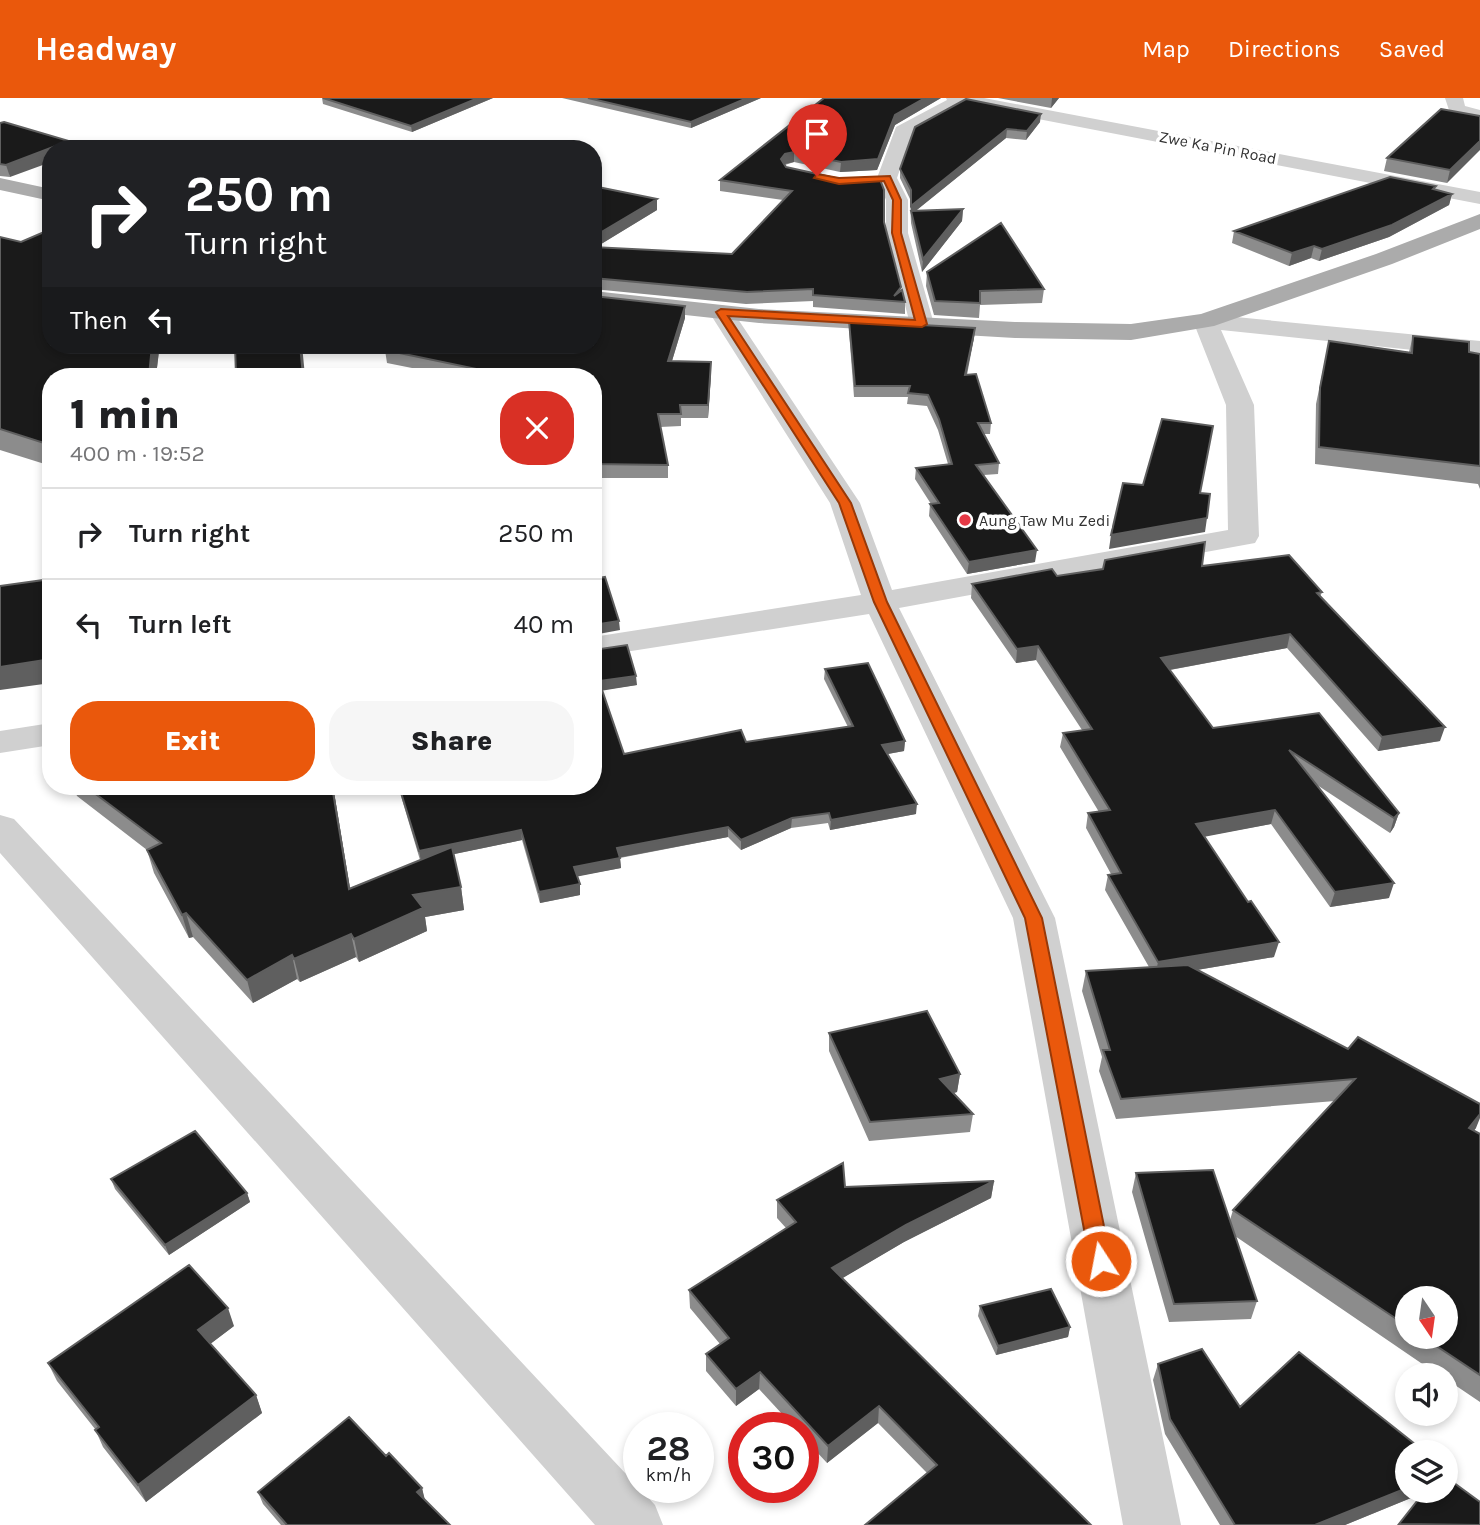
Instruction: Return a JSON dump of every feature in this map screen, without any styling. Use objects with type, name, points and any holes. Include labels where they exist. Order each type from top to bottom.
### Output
[{"type":"main road","points":[[0,184],[42,193]]},
{"type":"main road","points":[[602,299],[721,312],[1015,331],[1130,332],[1205,321],[1384,259],[1480,221]]},
{"type":"street","points":[[1454,98],[1453,103],[1457,109],[1480,116]]},
{"type":"street","points":[[922,324],[897,233],[897,200],[887,178],[903,131],[959,99]]},
{"type":"street","name":"Zwe Ka Pin Road","points":[[959,99],[1480,198]]},
{"type":"street","points":[[863,180],[887,178]]},
{"type":"street","points":[[721,312],[845,503],[880,602],[1034,918],[1152,1525]]},
{"type":"street","points":[[602,647],[880,602],[1244,536],[1240,405],[1205,321],[1480,349]]},
{"type":"street","points":[[0,742],[42,735]]},
{"type":"street","points":[[0,828],[634,1525]]},
{"type":"building","points":[[323,98],[478,98],[411,126]]},
{"type":"building","points":[[588,98],[747,98],[691,122]]},
{"type":"building","points":[[824,98],[925,98],[895,115],[878,159],[841,162],[794,152],[785,154],[781,159],[786,167],[840,179],[879,177],[884,190],[884,222],[901,287],[894,296],[902,290],[905,302],[813,295],[813,289],[747,292],[602,279],[602,247],[732,254],[792,191],[720,180]]},
{"type":"building","points":[[966,99],[1041,114],[1027,131],[1007,129],[911,206],[911,190],[900,169],[915,127]]},
{"type":"building","points":[[1441,109],[1480,116],[1480,141],[1450,170],[1387,158]]},
{"type":"building","points":[[0,123],[66,140],[42,140],[42,151],[6,165],[0,164]]},
{"type":"building","points":[[1390,177],[1436,186],[1433,189],[1452,194],[1392,225],[1322,249],[1314,246],[1292,253],[1234,231]]},
{"type":"building","points":[[602,188],[657,199],[602,232]]},
{"type":"building","points":[[963,209],[923,259],[911,211]]},
{"type":"building","points":[[1001,223],[1044,289],[980,291],[980,303],[935,301],[927,272]]},
{"type":"building","points":[[42,233],[42,354],[151,354],[150,368],[42,368],[42,442],[0,429],[0,237],[21,242]]},
{"type":"building","points":[[602,297],[685,306],[668,361],[711,362],[708,405],[680,405],[681,414],[658,414],[668,465],[602,464],[602,368],[472,368],[404,354],[602,354]]},
{"type":"building","points":[[849,321],[975,328],[965,375],[976,374],[991,423],[978,423],[999,463],[976,465],[1037,550],[969,562],[930,504],[939,503],[916,468],[952,464],[939,419],[928,395],[908,393],[910,386],[855,386]]},
{"type":"building","points":[[1413,336],[1469,342],[1469,352],[1480,354],[1480,466],[1319,447],[1320,388],[1329,341],[1412,353]]},
{"type":"building","points":[[235,354],[301,354],[302,368],[236,368]]},
{"type":"building","points":[[1162,419],[1213,426],[1200,493],[1210,494],[1207,518],[1111,535],[1123,483],[1143,485]]},
{"type":"building","points":[[1205,542],[1202,566],[1289,555],[1322,592],[1317,593],[1445,727],[1382,737],[1290,634],[1161,658],[1213,728],[1319,713],[1399,813],[1394,818],[1289,750],[1394,883],[1335,892],[1275,810],[1196,824],[1248,902],[1251,901],[1279,942],[1158,962],[1108,875],[1121,873],[1088,813],[1110,810],[1063,733],[1092,729],[1038,646],[1017,649],[972,584],[1052,569],[1057,576],[1103,569],[1105,560]]},
{"type":"building","points":[[605,577],[619,621],[602,624],[602,578]]},
{"type":"building","points":[[42,580],[42,660],[0,667],[0,586]]},
{"type":"building","points":[[627,645],[636,676],[602,681],[602,649]]},
{"type":"building","points":[[868,663],[905,741],[882,745],[917,804],[831,820],[829,813],[792,818],[741,840],[728,827],[617,848],[620,858],[574,867],[580,884],[539,892],[521,830],[419,851],[402,795],[602,795],[602,690],[624,754],[741,730],[746,742],[853,726],[825,669]]},
{"type":"building","points":[[97,795],[333,795],[349,889],[452,847],[461,887],[413,895],[423,908],[354,939],[351,934],[294,959],[292,955],[247,980],[186,913],[182,915],[147,850],[161,843]]},
{"type":"building","points":[[1188,965],[1348,1049],[1358,1037],[1480,1104],[1480,1114],[1469,1128],[1480,1134],[1480,1375],[1441,1349],[1458,1349],[1458,1286],[1395,1286],[1395,1318],[1233,1210],[1355,1079],[1121,1099],[1103,1050],[1110,1050],[1086,971]]},
{"type":"building","points":[[927,1011],[960,1074],[940,1079],[973,1114],[870,1122],[829,1033]]},
{"type":"building","points":[[195,1131],[247,1193],[165,1245],[111,1179]]},
{"type":"building","points":[[843,1163],[845,1187],[994,1181],[906,1225],[832,1268],[1091,1525],[865,1525],[937,1465],[879,1406],[828,1446],[819,1436],[819,1412],[797,1412],[760,1372],[736,1389],[706,1354],[729,1338],[689,1290],[796,1222],[777,1200]]},
{"type":"building","points":[[1213,1170],[1257,1301],[1174,1304],[1136,1173]]},
{"type":"building","points":[[189,1265],[228,1308],[198,1330],[256,1395],[138,1485],[95,1430],[99,1427],[48,1363]]},
{"type":"building","points":[[1051,1289],[1070,1327],[998,1346],[980,1306]]},
{"type":"building","points":[[1202,1349],[1240,1407],[1299,1352],[1410,1440],[1395,1440],[1395,1493],[1315,1525],[1235,1525],[1170,1419],[1158,1364]]},
{"type":"building","points":[[349,1417],[386,1456],[389,1453],[422,1488],[417,1492],[450,1525],[287,1525],[258,1492]]},
{"type":"building","points":[[1458,1486],[1480,1502],[1480,1525],[1399,1524],[1416,1503],[1458,1503]]},
{"type":"place","name":"Aung Taw Mu Zedi","points":[[965,520]]},
{"type":"route","points":[[817,176],[839,181],[887,178],[897,200],[897,233],[922,324],[721,312],[845,503],[880,602],[1034,918],[1101,1261]]}]
